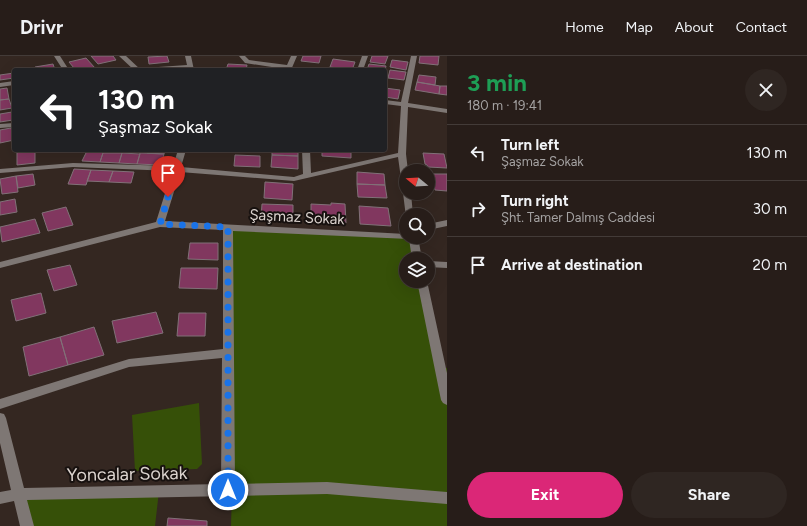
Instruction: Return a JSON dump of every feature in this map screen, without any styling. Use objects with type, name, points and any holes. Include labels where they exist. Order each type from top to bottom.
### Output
[{"type":"street","points":[[57,56],[65,68]]},
{"type":"street","points":[[122,56],[136,68]]},
{"type":"street","points":[[188,56],[190,68]]},
{"type":"street","points":[[242,56],[247,62],[282,68]]},
{"type":"street","points":[[288,68],[294,56]]},
{"type":"street","points":[[361,68],[365,56]]},
{"type":"street","points":[[403,164],[402,154],[405,105],[414,56]]},
{"type":"street","points":[[0,85],[12,83]]},
{"type":"street","points":[[387,102],[447,111]]},
{"type":"street","points":[[0,126],[12,125]]},
{"type":"street","points":[[160,224],[182,152]]},
{"type":"street","points":[[306,152],[307,177]]},
{"type":"street","points":[[0,171],[74,165],[177,170],[294,179],[402,154]]},
{"type":"street","points":[[435,226],[447,223]]},
{"type":"street","name":"Şaşmaz Sokak","points":[[0,265],[160,224],[399,237]]},
{"type":"street","points":[[228,227],[228,490]]},
{"type":"street","points":[[435,264],[447,265]]},
{"type":"street","points":[[423,288],[447,400]]},
{"type":"street","points":[[0,404],[129,363],[228,353]]},
{"type":"street","points":[[0,418],[3,437],[27,526]]},
{"type":"street","name":"Yoncalar Sokak","points":[[0,498],[19,494],[327,488],[447,498]]},
{"type":"green space","points":[[228,227],[399,236],[399,244],[414,244],[416,252],[399,252],[399,288],[423,288],[440,368],[447,368],[447,526],[231,526],[232,490]]},
{"type":"green space","points":[[199,403],[202,464],[197,469],[135,471],[132,415]]},
{"type":"green space","points":[[159,491],[155,526],[27,526],[19,494]]},
{"type":"building","points":[[91,56],[113,56],[116,60],[98,64]]},
{"type":"building","points":[[167,56],[169,62],[149,64],[148,57]]},
{"type":"building","points":[[303,56],[321,56],[319,63],[301,61]]},
{"type":"building","points":[[372,56],[388,56],[385,64],[370,62]]},
{"type":"building","points":[[420,56],[439,56],[438,65],[419,63]]},
{"type":"building","points":[[86,58],[95,68],[74,68],[69,62]]},
{"type":"building","points":[[333,59],[355,62],[353,68],[330,67]]},
{"type":"building","points":[[392,60],[408,62],[406,70],[390,67]]},
{"type":"building","points":[[53,64],[54,68],[35,68]]},
{"type":"building","points":[[228,64],[247,65],[246,68],[227,68]]},
{"type":"building","points":[[369,64],[386,66],[386,68],[368,68]]},
{"type":"building","points":[[390,70],[406,72],[404,80],[388,78]]},
{"type":"building","points":[[12,73],[12,78],[0,80],[0,75]]},
{"type":"building","points":[[419,75],[436,77],[435,85],[417,82]]},
{"type":"building","points":[[417,82],[440,86],[439,94],[415,90]]},
{"type":"building","points":[[440,86],[447,86],[447,95],[439,94]]},
{"type":"building","points":[[7,88],[9,99],[0,100],[0,89]]},
{"type":"building","points":[[387,88],[400,90],[398,99],[387,97]]},
{"type":"building","points":[[9,99],[12,108],[0,110],[0,100]]},
{"type":"building","points":[[12,112],[12,120],[0,122],[0,114]]},
{"type":"building","points":[[11,128],[12,140],[0,143],[0,130]]},
{"type":"building","points":[[17,152],[35,152],[35,163],[17,165]]},
{"type":"building","points":[[86,152],[103,152],[100,162],[82,161]]},
{"type":"building","points":[[147,152],[164,152],[164,154]]},
{"type":"building","points":[[272,152],[298,152],[298,156],[272,155]]},
{"type":"building","points":[[322,152],[351,152],[351,158],[322,156]]},
{"type":"building","points":[[103,153],[122,153],[119,163],[100,162]]},
{"type":"building","points":[[122,153],[140,154],[137,164],[119,163]]},
{"type":"building","points":[[140,153],[164,154],[161,165],[137,164]]},
{"type":"building","points":[[423,153],[444,154],[447,168],[435,167],[435,164],[425,164]]},
{"type":"building","points":[[235,155],[260,156],[260,167],[234,166]]},
{"type":"building","points":[[272,155],[298,156],[298,169],[271,167]]},
{"type":"building","points":[[74,169],[91,170],[86,185],[68,184]]},
{"type":"building","points":[[91,170],[113,171],[109,182],[87,181]]},
{"type":"building","points":[[113,171],[134,172],[131,183],[109,182]]},
{"type":"building","points":[[357,172],[384,174],[385,185],[357,184]]},
{"type":"building","points":[[33,174],[35,185],[18,188],[16,176]]},
{"type":"building","points":[[435,174],[447,174],[447,191],[435,190]]},
{"type":"building","points":[[16,176],[18,192],[2,194],[0,179]]},
{"type":"building","points":[[265,182],[293,184],[292,200],[264,198]]},
{"type":"building","points":[[357,184],[385,185],[387,198],[358,197]]},
{"type":"building","points":[[15,199],[17,212],[0,215],[0,202]]},
{"type":"building","points":[[331,203],[345,204],[346,223],[322,222],[322,219],[311,219],[311,204],[331,205]]},
{"type":"building","points":[[262,204],[293,205],[293,220],[261,218]]},
{"type":"building","points":[[359,206],[388,208],[391,226],[360,224]]},
{"type":"building","points":[[66,207],[73,225],[48,231],[42,213]]},
{"type":"building","points":[[35,219],[40,233],[2,242],[0,227]]},
{"type":"building","points":[[190,243],[218,243],[218,260],[188,259]]},
{"type":"building","points":[[70,265],[77,285],[54,291],[47,270]]},
{"type":"building","points":[[181,268],[218,268],[217,289],[179,288]]},
{"type":"building","points":[[41,293],[46,313],[16,321],[11,300]]},
{"type":"building","points":[[156,312],[163,333],[117,343],[112,321]]},
{"type":"building","points":[[179,313],[206,313],[205,336],[177,336]]},
{"type":"building","points":[[94,327],[104,355],[68,365],[60,337]]},
{"type":"building","points":[[60,337],[68,365],[29,376],[23,347]]},
{"type":"building","points":[[168,518],[207,521],[207,526],[167,526]]},
{"type":"route","points":[[168,197],[160,224],[228,227],[228,490]]}]
